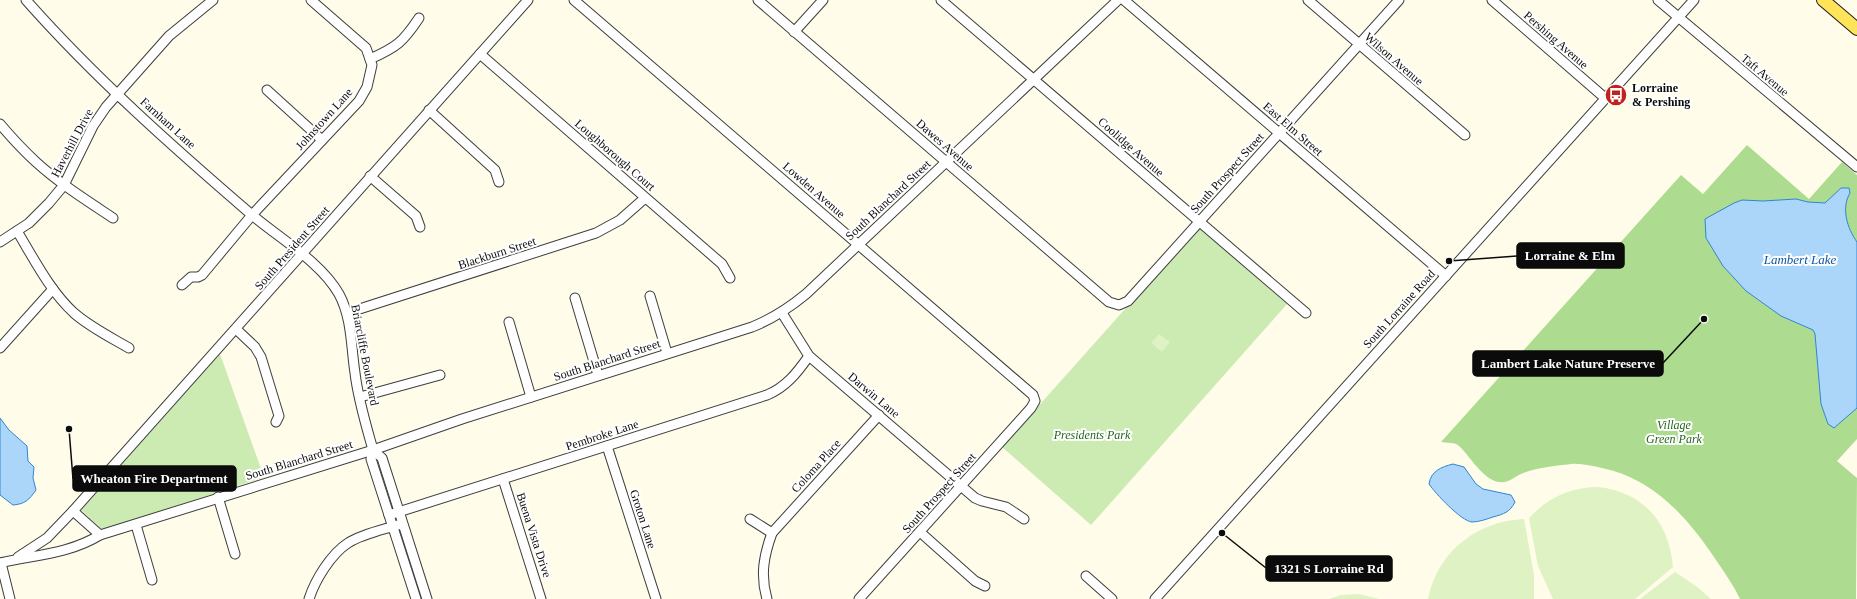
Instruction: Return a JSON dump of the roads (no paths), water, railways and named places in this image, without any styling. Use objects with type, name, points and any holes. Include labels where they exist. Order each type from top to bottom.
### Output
[{"type":"main road","points":[[1823,0],[1857,29]]},
{"type":"street","name":"Farnham Lane","points":[[26,0],[67,45],[117,94],[252,215],[302,255]]},
{"type":"street","name":"Haverhill Drive","points":[[0,242],[41,212],[64,185],[93,126],[103,111],[169,36],[213,0]]},
{"type":"street","points":[[311,0],[366,48],[370,59],[391,50],[405,38],[419,18]]},
{"type":"street","name":"South President Street","points":[[3,562],[43,542],[73,511],[528,0]]},
{"type":"street","name":"Lowden Avenue","points":[[574,0],[1031,393],[1035,401]]},
{"type":"street","name":"Dawes Avenue","points":[[758,0],[1109,302],[1119,305]]},
{"type":"street","points":[[794,32],[823,0]]},
{"type":"street","name":"Coolidge Avenue","points":[[941,0],[1306,313]]},
{"type":"street","name":"South Blanchard Street","points":[[3,562],[54,554],[89,542],[100,535],[136,525],[218,497],[373,450],[598,375],[752,327],[782,313],[806,294],[859,245],[1118,0]]},
{"type":"street","name":"East Elm Street","points":[[1124,0],[1446,276]]},
{"type":"street","name":"Wilson Avenue","points":[[1308,0],[1465,135]]},
{"type":"street","name":"South Prospect Street","points":[[1119,305],[1128,301],[1399,0]]},
{"type":"street","name":"Pershing Avenue","points":[[1492,0],[1606,98]]},
{"type":"street","name":"Taft Avenue","points":[[1658,0],[1857,167]]},
{"type":"street","name":"South Lorraine Road","points":[[1155,599],[1694,0]]},
{"type":"street","name":"Loughborough Court","points":[[480,54],[722,264],[730,278]]},
{"type":"street","name":"Johnstown Lane","points":[[182,285],[191,277],[198,277],[202,275],[252,215],[359,101],[367,87],[372,64],[370,59]]},
{"type":"street","points":[[267,90],[322,140]]},
{"type":"street","points":[[429,110],[495,170],[499,182]]},
{"type":"street","points":[[0,124],[35,161],[64,185],[113,218]]},
{"type":"street","points":[[370,176],[416,216],[420,227]]},
{"type":"street","name":"Blackburn Street","points":[[347,313],[596,233],[620,220],[645,198]]},
{"type":"street","points":[[17,231],[53,289],[67,306],[80,318],[129,348]]},
{"type":"street","name":"Briarcliffe Boulevard","points":[[302,255],[321,272],[335,288],[347,313],[355,374],[373,450],[371,459],[416,599]]},
{"type":"street","points":[[0,348],[53,289]]},
{"type":"street","points":[[650,296],[667,353]]},
{"type":"street","points":[[575,298],[598,375]]},
{"type":"street","name":"Darwin Lane","points":[[782,313],[809,356],[975,498],[1006,507],[1024,519]]},
{"type":"street","points":[[509,322],[531,397]]},
{"type":"street","points":[[236,329],[255,347],[261,357],[279,416],[276,422]]},
{"type":"street","name":"Pembroke Lane","points":[[389,515],[775,392],[788,382],[809,356]]},
{"type":"street","points":[[360,397],[440,375]]},
{"type":"street","name":"South Prospect Street","points":[[859,599],[1031,408],[1035,401]]},
{"type":"street","name":"Coloma Place","points":[[767,599],[763,583],[763,567],[766,550],[772,533],[879,415]]},
{"type":"street","name":"Groton Lane","points":[[607,446],[656,599]]},
{"type":"street","name":"Briarcliffe Boulevard","points":[[373,450],[382,458],[427,599]]},
{"type":"street","name":"Buena Vista Drive","points":[[503,479],[542,599]]},
{"type":"street","points":[[218,497],[235,554]]},
{"type":"street","points":[[73,511],[100,535]]},
{"type":"street","points":[[750,519],[772,533]]},
{"type":"street","points":[[309,599],[320,574],[343,547],[354,540],[403,523]]},
{"type":"street","points":[[136,525],[152,580]]},
{"type":"street","points":[[920,532],[975,581],[985,586]]},
{"type":"street","points":[[3,562],[10,599]]},
{"type":"street","points":[[1086,576],[1112,599]]},
{"type":"water","name":"Lambert Lake","points":[[1841,188],[1849,188],[1850,193],[1846,205],[1846,218],[1850,231],[1857,242],[1857,408],[1834,428],[1828,424],[1821,404],[1815,334],[1813,330],[1781,316],[1746,291],[1723,266],[1706,238],[1705,219],[1742,200],[1763,201],[1796,199],[1808,202],[1825,203]]},
{"type":"water","points":[[0,418],[9,430],[27,446],[28,461],[34,467],[33,478],[36,490],[26,501],[21,504],[13,505],[0,495]]},
{"type":"water","points":[[1453,464],[1464,467],[1476,484],[1483,489],[1511,495],[1515,502],[1509,510],[1503,514],[1480,521],[1472,522],[1461,517],[1442,500],[1429,484],[1432,476],[1437,470]]},
{"type":"place","name":"Lorraine & Pershing","points":[[1616,95]]},
{"type":"place","name":"Lorraine & Elm","points":[[1449,261]]},
{"type":"place","name":"Lambert Lake Nature Preserve","points":[[1704,319]]},
{"type":"place","name":"Wheaton Fire Department","points":[[69,429]]},
{"type":"place","name":"1321 S Lorraine Rd","points":[[1222,533]]},
{"type":"park label","name":"Village Green Park","points":[[1674,432]]},
{"type":"park label","name":"Presidents Park","points":[[1092,435]]}]
